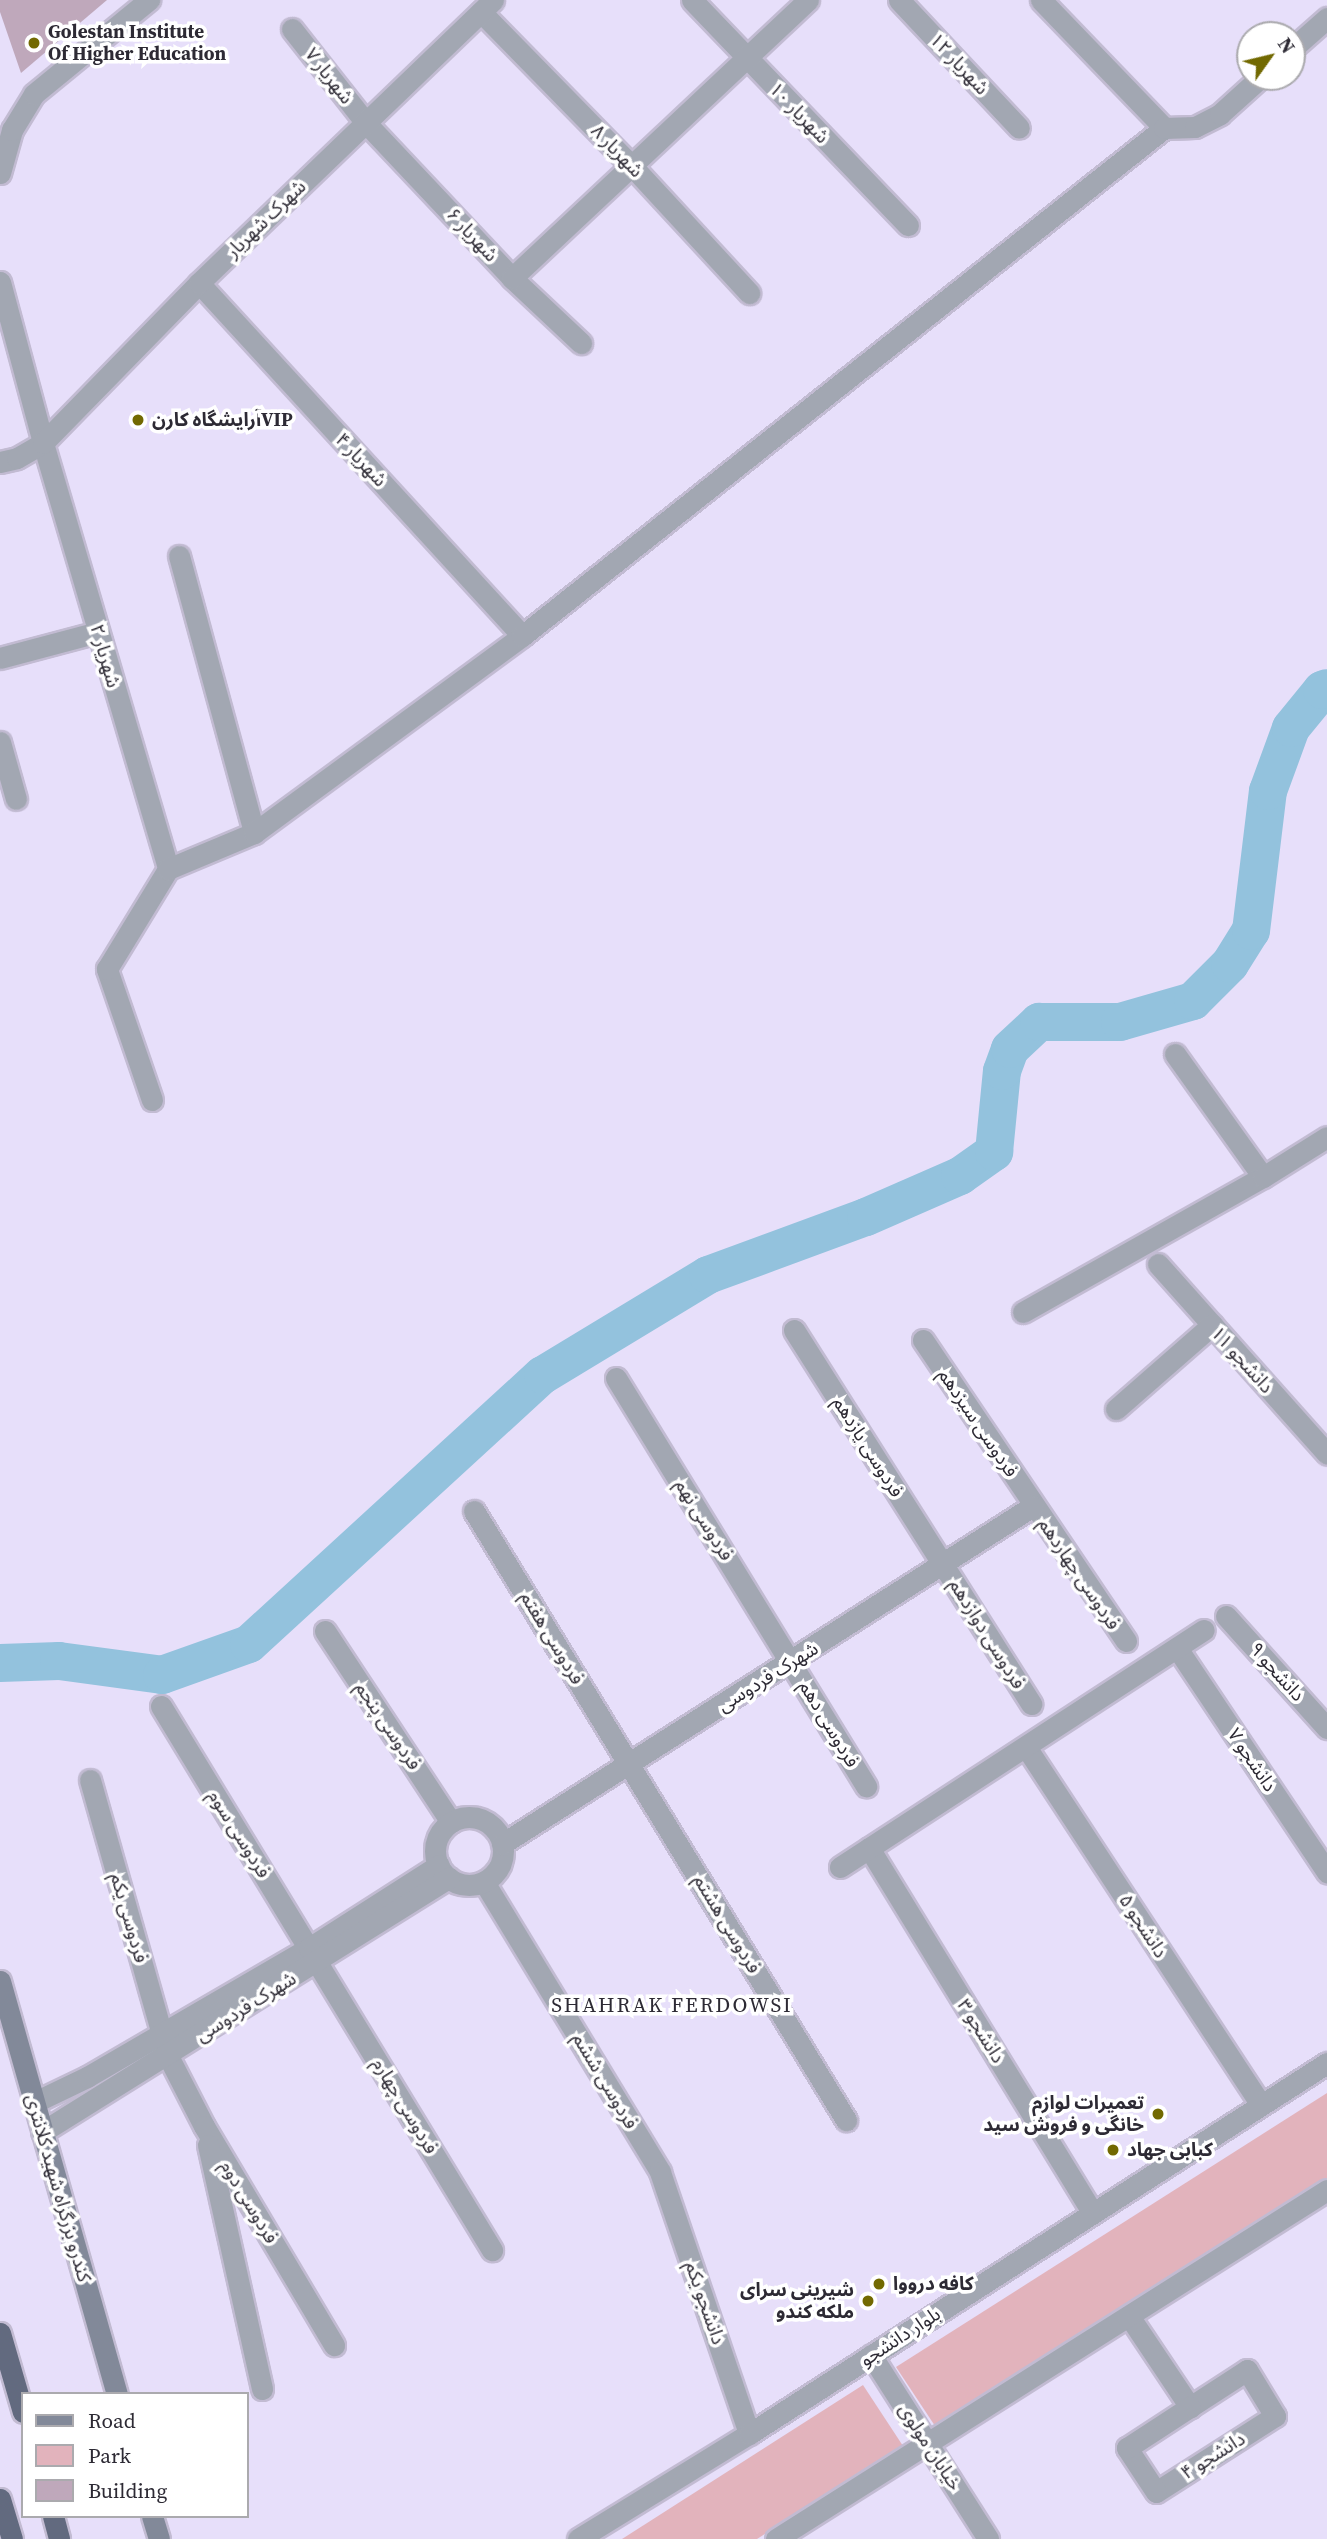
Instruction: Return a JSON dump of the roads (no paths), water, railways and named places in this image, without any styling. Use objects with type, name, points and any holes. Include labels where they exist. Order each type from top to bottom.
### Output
[{"type":"highway","points":[[0,2333],[21,2405]]},
{"type":"highway","points":[[0,2499],[12,2539]]},
{"type":"highway","points":[[54,2518],[60,2539]]},
{"type":"main road","name":"کندرو بزرگراه شهید کلانتری","points":[[0,1981],[116,2392]]},
{"type":"main road","points":[[0,2021],[21,2055]]},
{"type":"main road","points":[[153,2518],[159,2539]]},
{"type":"street","points":[[0,173],[6,131],[34,94],[149,0]]},
{"type":"street","name":"شهریار ۱۰","points":[[692,0],[908,225]]},
{"type":"street","points":[[512,278],[808,0]]},
{"type":"street","name":"شهریار ۱۲","points":[[899,0],[1019,128]]},
{"type":"street","points":[[1041,0],[1164,128]]},
{"type":"street","name":"شهرک شهریار","points":[[0,462],[17,458],[43,443],[199,284],[487,6]]},
{"type":"street","name":"شهریار ۸","points":[[487,6],[749,293]]},
{"type":"street","points":[[1306,37],[1327,18]]},
{"type":"street","name":"شهریار ۷","points":[[292,29],[366,123]]},
{"type":"street","points":[[152,1100],[107,970],[168,869],[254,833],[522,636],[1164,128],[1195,127],[1220,114],[1245,91]]},
{"type":"street","name":"شهریار ۶","points":[[366,123],[512,278],[581,343]]},
{"type":"street","name":"۲ شهریار","points":[[0,282],[43,443],[168,869]]},
{"type":"street","name":"شهریار ۴","points":[[199,284],[522,636]]},
{"type":"street","points":[[179,556],[254,833]]},
{"type":"street","points":[[0,658],[98,632]]},
{"type":"street","points":[[0,742],[16,799]]},
{"type":"street","points":[[1175,1054],[1263,1177]]},
{"type":"street","points":[[1023,1311],[1263,1177],[1327,1137]]},
{"type":"street","name":"دانشجو ۱۱","points":[[1158,1264],[1327,1454]]},
{"type":"street","points":[[1116,1409],[1212,1325]]},
{"type":"street","name":"فردوسی یازدهم","points":[[794,1330],[940,1559]]},
{"type":"street","name":"فردوسی سیزدهم","points":[[923,1340],[1029,1501]]},
{"type":"street","name":"فردوسی نهم","points":[[616,1378],[789,1658]]},
{"type":"street","name":"شهرک فردوسی","points":[[500,1839],[789,1658],[1029,1501]]},
{"type":"street","name":"فردوسی چهاردهم","points":[[1029,1501],[1126,1642]]},
{"type":"street","name":"فردوسی هفتم","points":[[474,1511],[626,1759]]},
{"type":"street","name":"فردوسی دوازدهم","points":[[940,1559],[1031,1704]]},
{"type":"street","name":"دانشجو ۹","points":[[1226,1616],[1327,1728]]},
{"type":"street","points":[[840,1867],[1203,1630]]},
{"type":"street","name":"فردوسی پنجم","points":[[324,1631],[451,1822]]},
{"type":"street","name":"دانشجو ۷","points":[[1177,1648],[1327,1872]]},
{"type":"street","name":"فردوسی دهم","points":[[789,1658],[866,1786]]},
{"type":"street","name":"فردوسی سوم","points":[[161,1706],[313,1955]]},
{"type":"street","name":"دانشجو ۵","points":[[1026,1746],[1261,2105]]},
{"type":"street","name":"فردوسی هشتم","points":[[626,1759],[846,2120]]},
{"type":"street","name":"فردوسی یکم","points":[[90,1780],[168,2056]]},
{"type":"street","points":[[472,1817],[492,1826],[500,1839],[503,1853],[497,1870],[484,1882],[466,1885],[444,1871],[435,1849],[438,1839],[451,1822],[472,1817]]},
{"type":"street","name":"دانشجو ۳","points":[[869,1848],[1093,2213]]},
{"type":"street","name":"شهرک فردوسی","points":[[42,2132],[168,2056],[313,1955],[444,1871]]},
{"type":"street","name":"فردوسی ششم","points":[[484,1882],[660,2172]]},
{"type":"street","name":"شهرک فردوسی","points":[[33,2103],[313,1955]]},
{"type":"street","name":"فردوسی چهارم","points":[[313,1955],[492,2250]]},
{"type":"street","name":"فردوسی دوم","points":[[168,2056],[204,2126],[334,2345]]},
{"type":"street","name":"بلوار دانشجو","points":[[578,2539],[749,2434],[1327,2063]]},
{"type":"street","points":[[204,2126],[262,2389]]},
{"type":"street","name":"دانشجو یکم","points":[[660,2172],[749,2434]]},
{"type":"street","points":[[776,2539],[1327,2190]]},
{"type":"street","points":[[1129,2316],[1190,2407]]},
{"type":"street","name":"خیابان مولوی","points":[[871,2356],[988,2539]]},
{"type":"street","name":"۴ دانشجو","points":[[1247,2370],[1275,2416],[1157,2492],[1127,2448],[1190,2407],[1247,2370]]},
{"type":"waterway","points":[[0,1663],[59,1661],[162,1675],[249,1644],[543,1375],[708,1275],[866,1217],[960,1176],[994,1152],[1002,1071],[1010,1049],[1039,1022],[1120,1022],[1193,1001],[1230,964],[1251,931],[1268,791],[1291,728],[1322,690],[1327,688]]},
{"type":"place","name":"Golestan Institute Of Higher Education","points":[[34,43]]},
{"type":"place","name":"آرایشگاه کارنVIP","points":[[138,420]]},
{"type":"place","name":"تعمیرات لوازم خانگی و فروش سید","points":[[1158,2114]]},
{"type":"place","name":"کبابی جهاد","points":[[1113,2150]]},
{"type":"place","name":"کافه درووا","points":[[879,2284]]},
{"type":"place","name":"شیرینی سرای ملکه کندو","points":[[868,2301]]},
{"type":"district","name":"SHAHRAK FERDOWSI","points":[[672,2005]]}]
